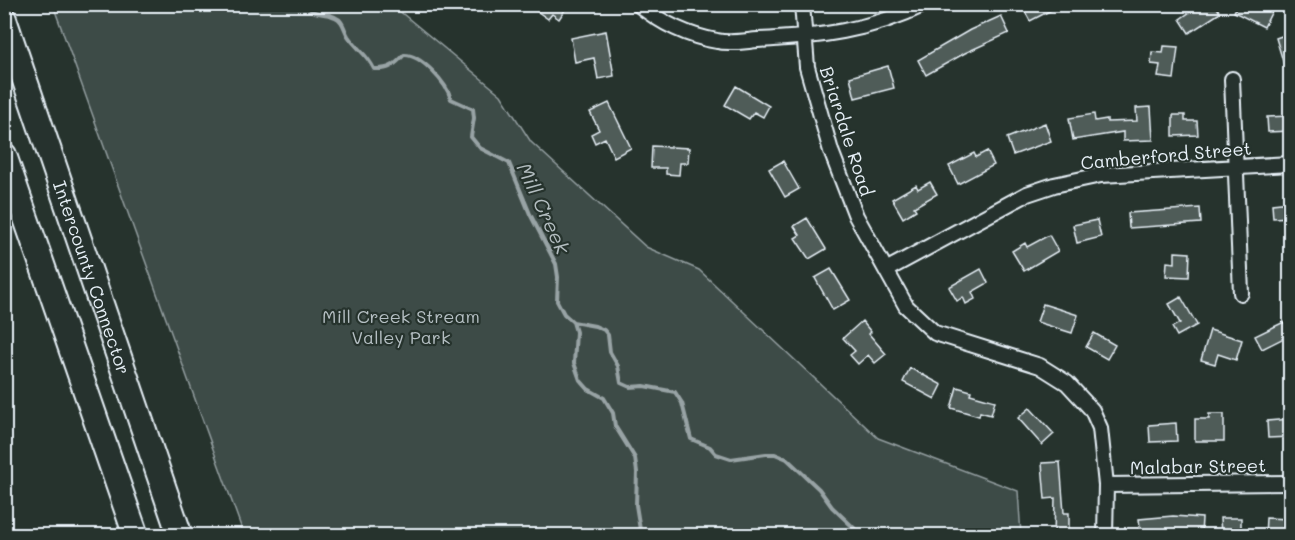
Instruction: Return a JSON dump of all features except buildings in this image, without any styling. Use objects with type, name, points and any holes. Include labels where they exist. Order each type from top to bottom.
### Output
[{"type":"highway","name":"Intercounty Connector","points":[[4,19],[180,536]]},
{"type":"highway","points":[[4,155],[136,536]]},
{"type":"street","points":[[638,4],[647,12],[688,34],[720,42],[803,38],[856,30],[898,18],[925,4]]},
{"type":"street","name":"Briardale Road","points":[[802,4],[807,68],[831,151],[856,216],[906,306],[935,333],[1040,366],[1067,383],[1092,410],[1100,428],[1106,485],[1105,536]]},
{"type":"street","points":[[1232,78],[1241,293]]},
{"type":"street","name":"Camberford Street","points":[[886,270],[1027,194],[1054,185],[1101,175],[1290,164]]},
{"type":"street","name":"Malabar Street","points":[[1106,485],[1290,483]]},
{"type":"green space","name":"Mill Creek Stream Valley Park","points":[[53,5],[392,5],[501,95],[531,142],[646,247],[699,270],[878,438],[1018,491],[1021,535],[244,535]]},
{"type":"waterway","name":"Mill Creek","points":[[306,4],[313,11],[338,18],[348,36],[374,69],[391,66],[404,55],[418,59],[439,78],[451,99],[473,109],[471,137],[480,148],[509,163],[530,214],[556,264],[557,301],[564,314],[573,322],[576,332],[574,363],[580,380],[588,389],[604,398],[613,413],[615,426],[635,458],[636,505],[641,536]]},
{"type":"waterway","points":[[573,322],[595,326],[604,330],[608,335],[610,352],[618,366],[621,383],[630,387],[644,386],[675,392],[682,403],[691,439],[710,447],[716,454],[731,459],[766,454],[775,454],[787,459],[819,489],[859,536]]}]
